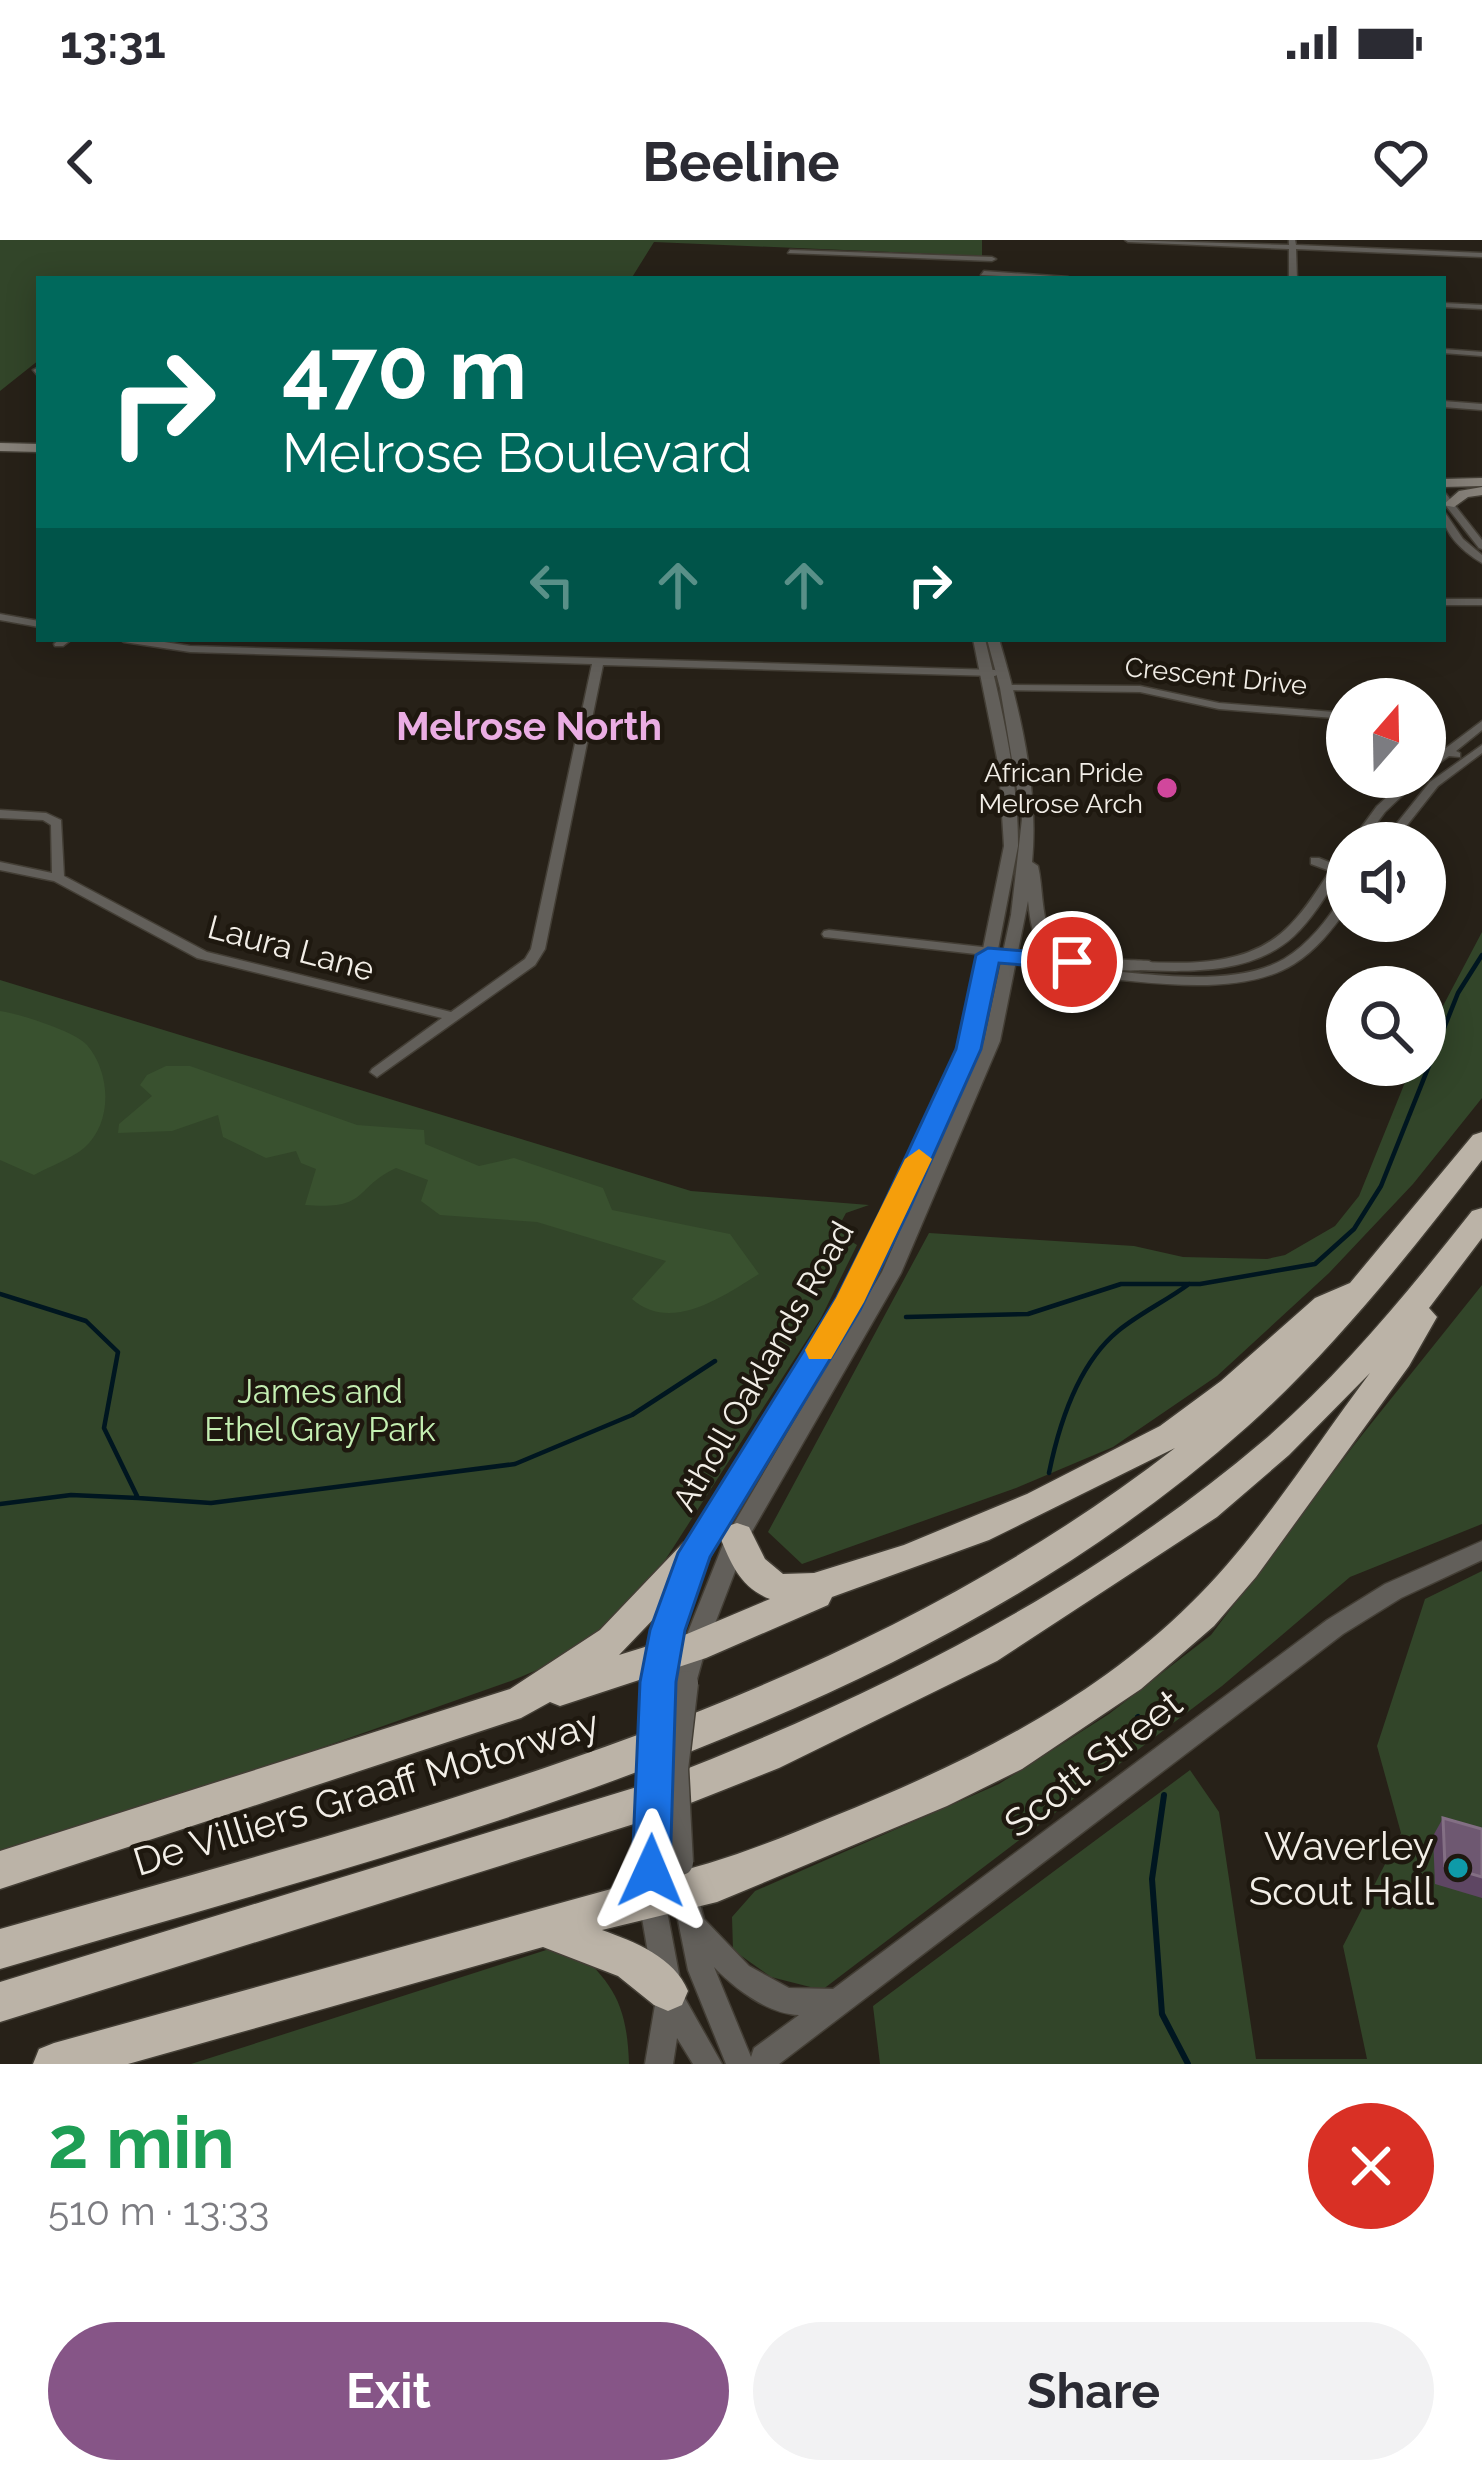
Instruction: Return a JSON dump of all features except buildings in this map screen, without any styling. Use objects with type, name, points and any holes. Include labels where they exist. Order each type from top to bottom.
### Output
[{"type":"highway","name":"De Villiers Graaff Motorway","points":[[0,1948],[500,1798],[703,1729],[790,1691],[1027,1570],[1232,1422],[1370,1284],[1482,1141]]},
{"type":"highway","points":[[0,2002],[650,1801],[766,1756],[985,1650],[1205,1507],[1339,1390],[1448,1265],[1482,1218]]},
{"type":"highway","points":[[54,2064],[672,1890],[717,1883],[872,1821],[1009,1757],[1071,1720],[1168,1647],[1216,1599],[1281,1520],[1398,1358],[1448,1265]]},
{"type":"highway","points":[[0,1870],[521,1702],[675,1668],[881,1567],[1047,1499],[1170,1435],[1325,1306],[1370,1284]]},
{"type":"highway","points":[[736,1537],[752,1570],[764,1582],[785,1589],[815,1587],[881,1567]]},
{"type":"highway","points":[[521,1702],[612,1641],[695,1553]]},
{"type":"highway","points":[[546,1928],[631,1961],[669,1995]]},
{"type":"main road","points":[[0,450],[36,451]]},
{"type":"main road","points":[[1446,497],[1482,487]]},
{"type":"street","points":[[1128,240],[1482,255]]},
{"type":"street","points":[[1292,244],[1293,276]]},
{"type":"street","points":[[982,276],[994,246]]},
{"type":"street","points":[[790,252],[992,259]]},
{"type":"street","points":[[951,276],[961,257]]},
{"type":"street","points":[[1446,304],[1482,307]]},
{"type":"street","points":[[1446,351],[1482,354]]},
{"type":"street","points":[[1446,404],[1482,407]]},
{"type":"street","points":[[1446,500],[1478,540]]},
{"type":"street","points":[[1446,504],[1455,535],[1482,560]]},
{"type":"street","points":[[1446,602],[1482,602]]},
{"type":"street","points":[[0,617],[36,623]]},
{"type":"street","name":"Crescent Drive","points":[[151,642],[174,648],[999,678],[1130,688],[1209,704],[1326,714]]},
{"type":"street","name":"Atholl Oaklands Road","points":[[708,2064],[669,1995],[677,1597],[695,1553],[849,1302],[960,1073],[974,1032],[1012,821],[999,678],[981,642]]},
{"type":"street","name":"Atholl Oaklands Road","points":[[675,1668],[736,1537],[891,1273],[992,1041],[1010,963],[1029,819],[993,642]]},
{"type":"street","points":[[377,1072],[530,962],[538,949],[598,662]]},
{"type":"street","points":[[1448,752],[1482,724]]},
{"type":"street","points":[[1404,822],[1435,784],[1482,748]]},
{"type":"street","points":[[1448,752],[1467,759]]},
{"type":"street","points":[[1371,822],[1393,798]]},
{"type":"street","points":[[0,814],[30,814],[57,824],[58,878]]},
{"type":"street","points":[[1028,850],[1040,930],[1049,946],[1067,955],[1149,967]]},
{"type":"street","points":[[1315,861],[1326,866]]},
{"type":"street","name":"Laura Lane","points":[[0,866],[58,878],[202,955],[454,1017]]},
{"type":"street","points":[[1010,963],[1149,967],[1225,963],[1257,953],[1293,930],[1326,891]]},
{"type":"street","points":[[829,934],[1010,963],[1168,977],[1238,976],[1274,969],[1313,942],[1326,926]]},
{"type":"street","name":"Scott Street","points":[[749,2063],[838,2002],[1335,1627],[1393,1591],[1482,1550]]},
{"type":"street","points":[[672,1890],[740,1975],[786,2002],[838,2002]]},
{"type":"street","name":"Atholl Oaklands Road","points":[[672,1890],[715,2013],[749,2063]]},
{"type":"street","points":[[659,2064],[669,1995]]},
{"type":"green space","points":[[0,240],[982,240],[982,256],[654,242],[633,276],[36,276],[36,362],[0,391]]},
{"type":"green space","points":[[1482,932],[1482,1098],[1413,1184],[1329,1273],[1217,1376],[1113,1447],[1016,1488],[802,1564],[768,1532],[929,1233],[1134,1246],[1183,1257],[1267,1259],[1285,1255],[1335,1226],[1359,1196],[1404,1086],[1446,1086],[1446,1000]]},
{"type":"green space","name":"James and Ethel Gray Park","points":[[0,980],[691,1191],[869,1205],[846,1213],[839,1226],[857,1245],[821,1318],[651,1582],[616,1619],[556,1662],[511,1681],[241,1776],[0,1851]]},
{"type":"green space","points":[[0,1011],[80,1040],[95,1056],[104,1083],[104,1112],[93,1138],[79,1152],[34,1175],[0,1160]]},
{"type":"green space","points":[[166,1066],[190,1066],[357,1125],[424,1130],[425,1144],[479,1166],[514,1158],[603,1188],[612,1210],[730,1234],[759,1274],[696,1308],[663,1313],[632,1299],[666,1261],[537,1222],[440,1215],[421,1201],[428,1180],[396,1168],[351,1201],[305,1205],[316,1169],[301,1163],[296,1151],[266,1158],[223,1137],[218,1115],[172,1131],[118,1133],[119,1124],[152,1096],[140,1085],[147,1075]]},
{"type":"green space","points":[[1482,1285],[1482,1524],[1350,1577],[1222,1686],[822,1990],[771,1977],[733,1950],[732,1917],[755,1891],[999,1784],[1109,1714],[1211,1635]]},
{"type":"green space","points":[[1482,1571],[1482,2064],[880,2064],[873,2006],[1190,1770],[1219,1812],[1256,2059],[1367,2059],[1343,1946],[1401,1833],[1377,1746],[1425,1599]]},
{"type":"green space","points":[[568,1943],[615,1995],[625,2025],[629,2064],[191,2064]]},
{"type":"waterway","points":[[1189,1284],[1315,1264],[1354,1229],[1381,1186],[1458,993],[1482,955]]},
{"type":"waterway","points":[[906,1317],[1028,1314],[1121,1284],[1189,1284]]},
{"type":"waterway","points":[[1049,1473],[1065,1415],[1092,1360],[1118,1331],[1189,1284]]},
{"type":"waterway","points":[[0,1294],[86,1321],[118,1352],[104,1428],[138,1498]]},
{"type":"waterway","points":[[138,1498],[211,1503],[515,1464],[632,1415],[715,1361]]},
{"type":"waterway","points":[[0,1504],[71,1495],[138,1498]]},
{"type":"waterway","points":[[1138,1717],[1150,1736]]},
{"type":"waterway","points":[[1164,1795],[1152,1879],[1162,2014],[1188,2064]]},
{"type":"slow traffic","points":[[820,1350],[849,1302],[919,1159]]},
{"type":"place","name":"African Pride Melrose Arch","points":[[1167,788]]},
{"type":"place","name":"Waverley Scout Hall","points":[[1458,1868]]},
{"type":"district","name":"Melrose North","points":[[529,726]]},
{"type":"route","points":[[651,1871],[658,1682],[668,1630],[695,1553],[849,1302],[894,1212],[960,1073],[974,1032],[988,955],[1072,962]]}]
